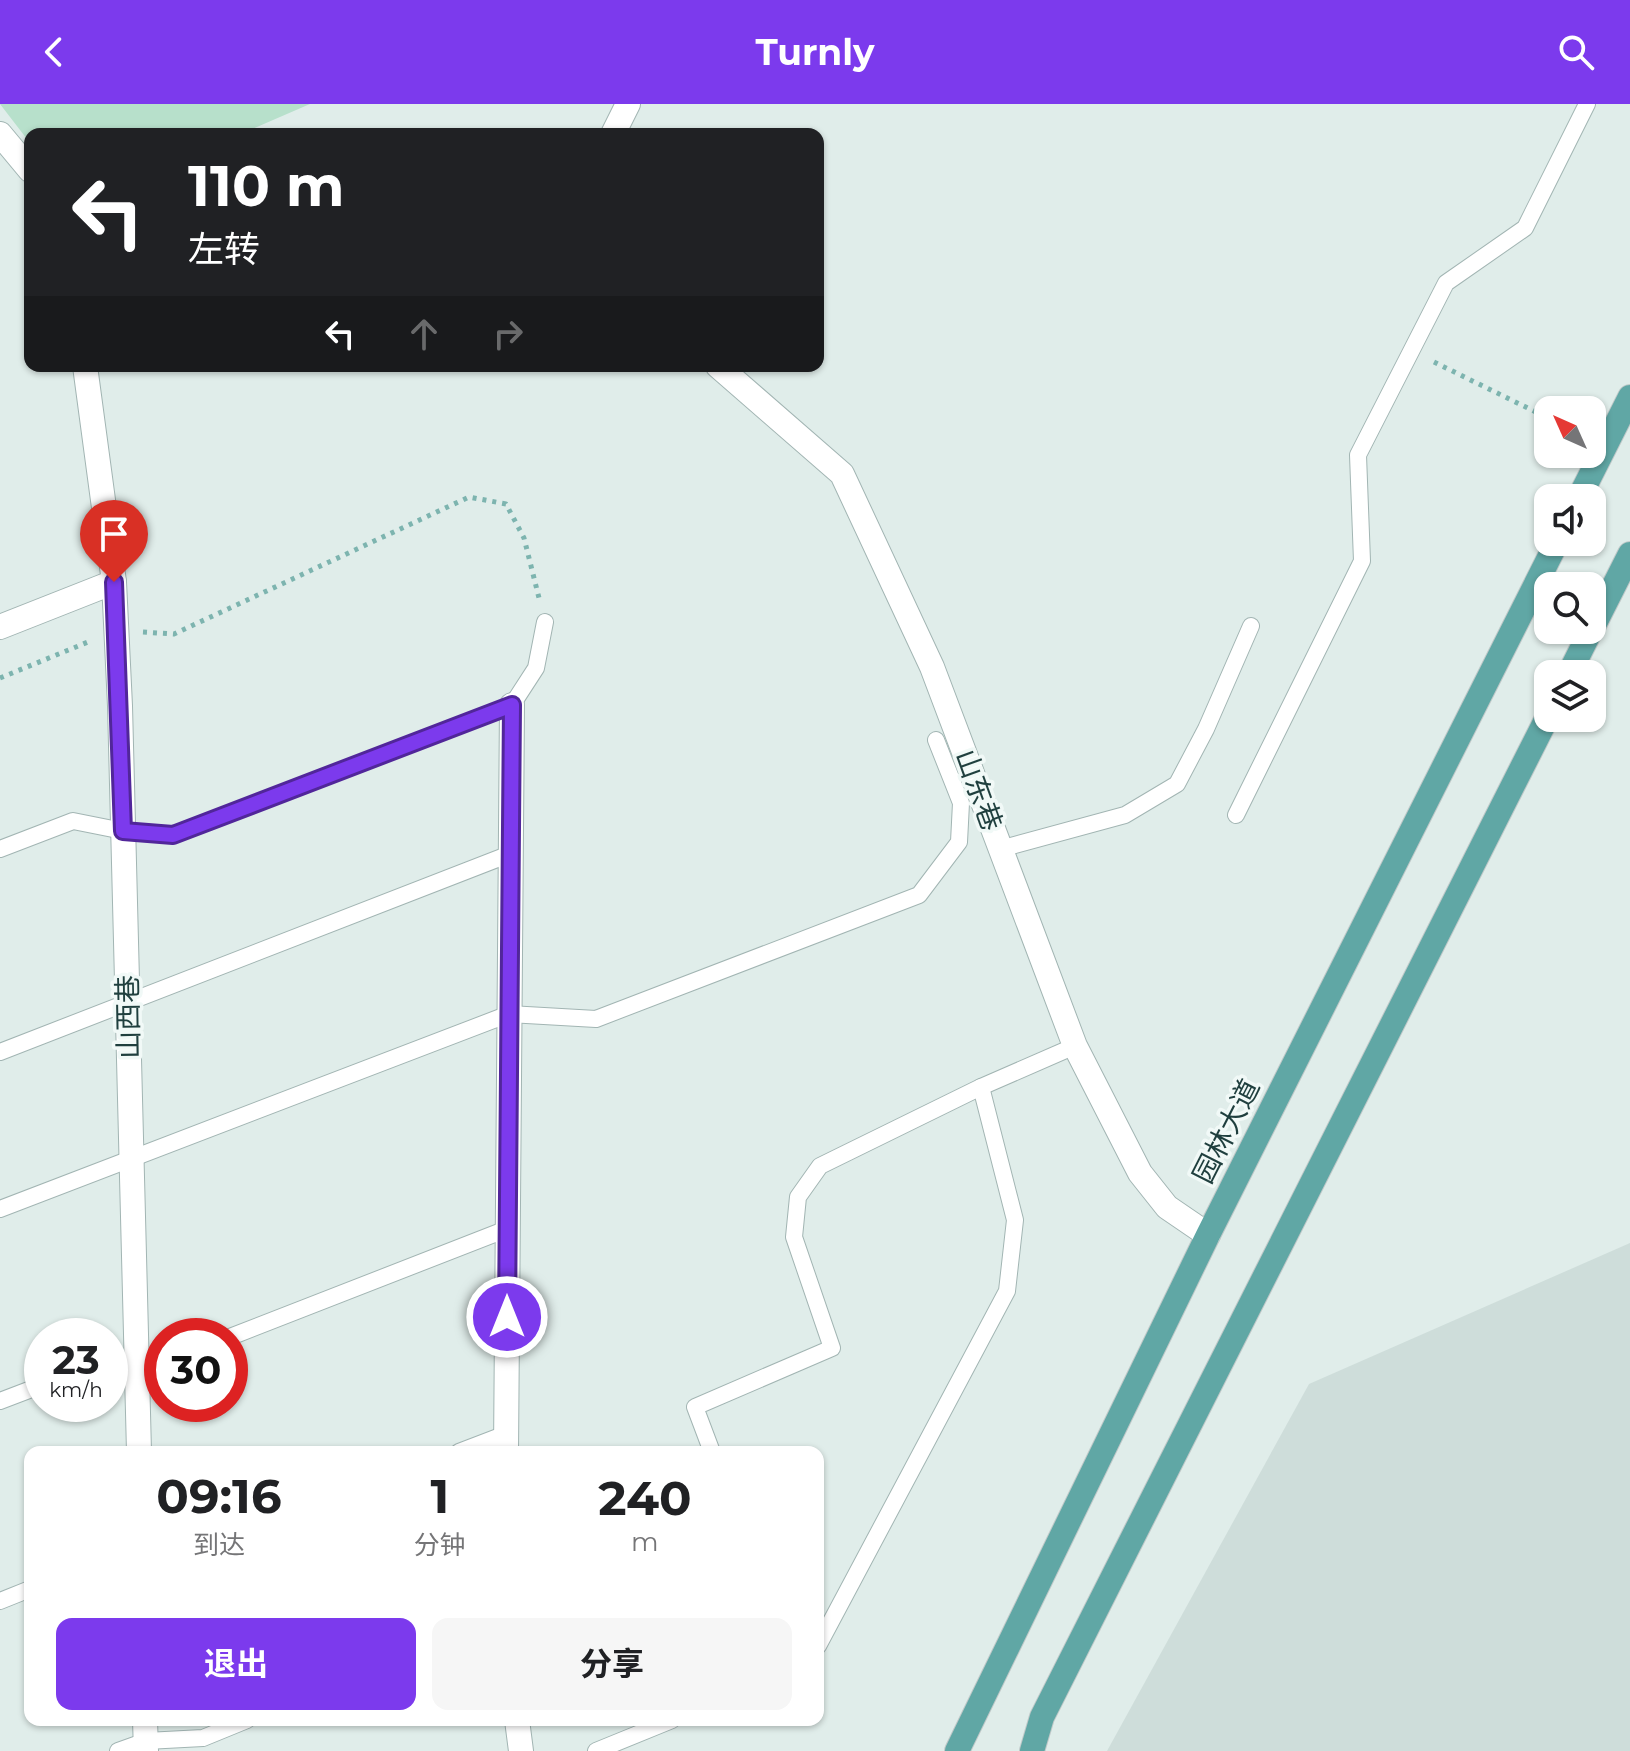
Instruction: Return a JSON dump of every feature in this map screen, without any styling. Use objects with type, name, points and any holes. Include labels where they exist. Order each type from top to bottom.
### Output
[{"type":"main road","points":[[1586,484],[1630,397]]},
{"type":"main road","points":[[1606,602],[1630,554]]},
{"type":"main road","name":"园林大道","points":[[957,1751],[1208,1235],[1550,556]]},
{"type":"main road","points":[[1032,1751],[1042,1717],[1540,732]]},
{"type":"street","points":[[616,128],[628,104]]},
{"type":"street","points":[[0,134],[24,163]]},
{"type":"street","name":"山西巷","points":[[86,372],[114,582],[139,1446]]},
{"type":"street","name":"山东巷","points":[[725,372],[842,474],[932,667],[1075,1046],[1140,1173],[1167,1207],[1208,1235]]},
{"type":"street","points":[[0,627],[114,582]]},
{"type":"street","points":[[506,1443],[512,705]]},
{"type":"street","points":[[518,1726],[521,1751]]},
{"type":"lane","points":[[1236,815],[1362,561],[1358,455],[1446,283],[1525,228],[1587,104]]},
{"type":"lane","points":[[0,849],[73,821],[123,831],[173,835],[512,705],[536,668],[545,622]]},
{"type":"lane","points":[[1000,849],[1125,815],[1177,784],[1206,729],[1251,626]]},
{"type":"lane","points":[[0,1209],[509,1014],[596,1019],[919,895],[959,842],[961,803],[936,740]]},
{"type":"lane","points":[[0,1052],[510,854]]},
{"type":"lane","points":[[710,1446],[695,1407],[832,1348],[794,1237],[798,1197],[820,1166],[981,1087],[1075,1046]]},
{"type":"lane","points":[[824,1635],[1007,1291],[1015,1220],[981,1087]]},
{"type":"lane","points":[[248,1330],[507,1229]]},
{"type":"lane","points":[[128,1362],[144,1361]]},
{"type":"lane","points":[[0,1401],[24,1392]]},
{"type":"lane","points":[[0,1601],[24,1591]]},
{"type":"lane","points":[[118,1751],[146,1737],[203,1738],[232,1726]]},
{"type":"lane","points":[[596,1751],[657,1726]]},
{"type":"path","points":[[1411,351],[1534,411]]},
{"type":"path","points":[[0,678],[116,630],[174,634],[469,497],[506,504],[524,538],[545,622]]},
{"type":"shaded area","points":[[1630,1243],[1630,1751],[1107,1751],[1309,1384]]},
{"type":"green space","points":[[0,104],[310,104],[255,128],[24,128],[24,135]]},
{"type":"route","points":[[114,582],[123,831],[173,835],[512,705],[507,1317]]}]
